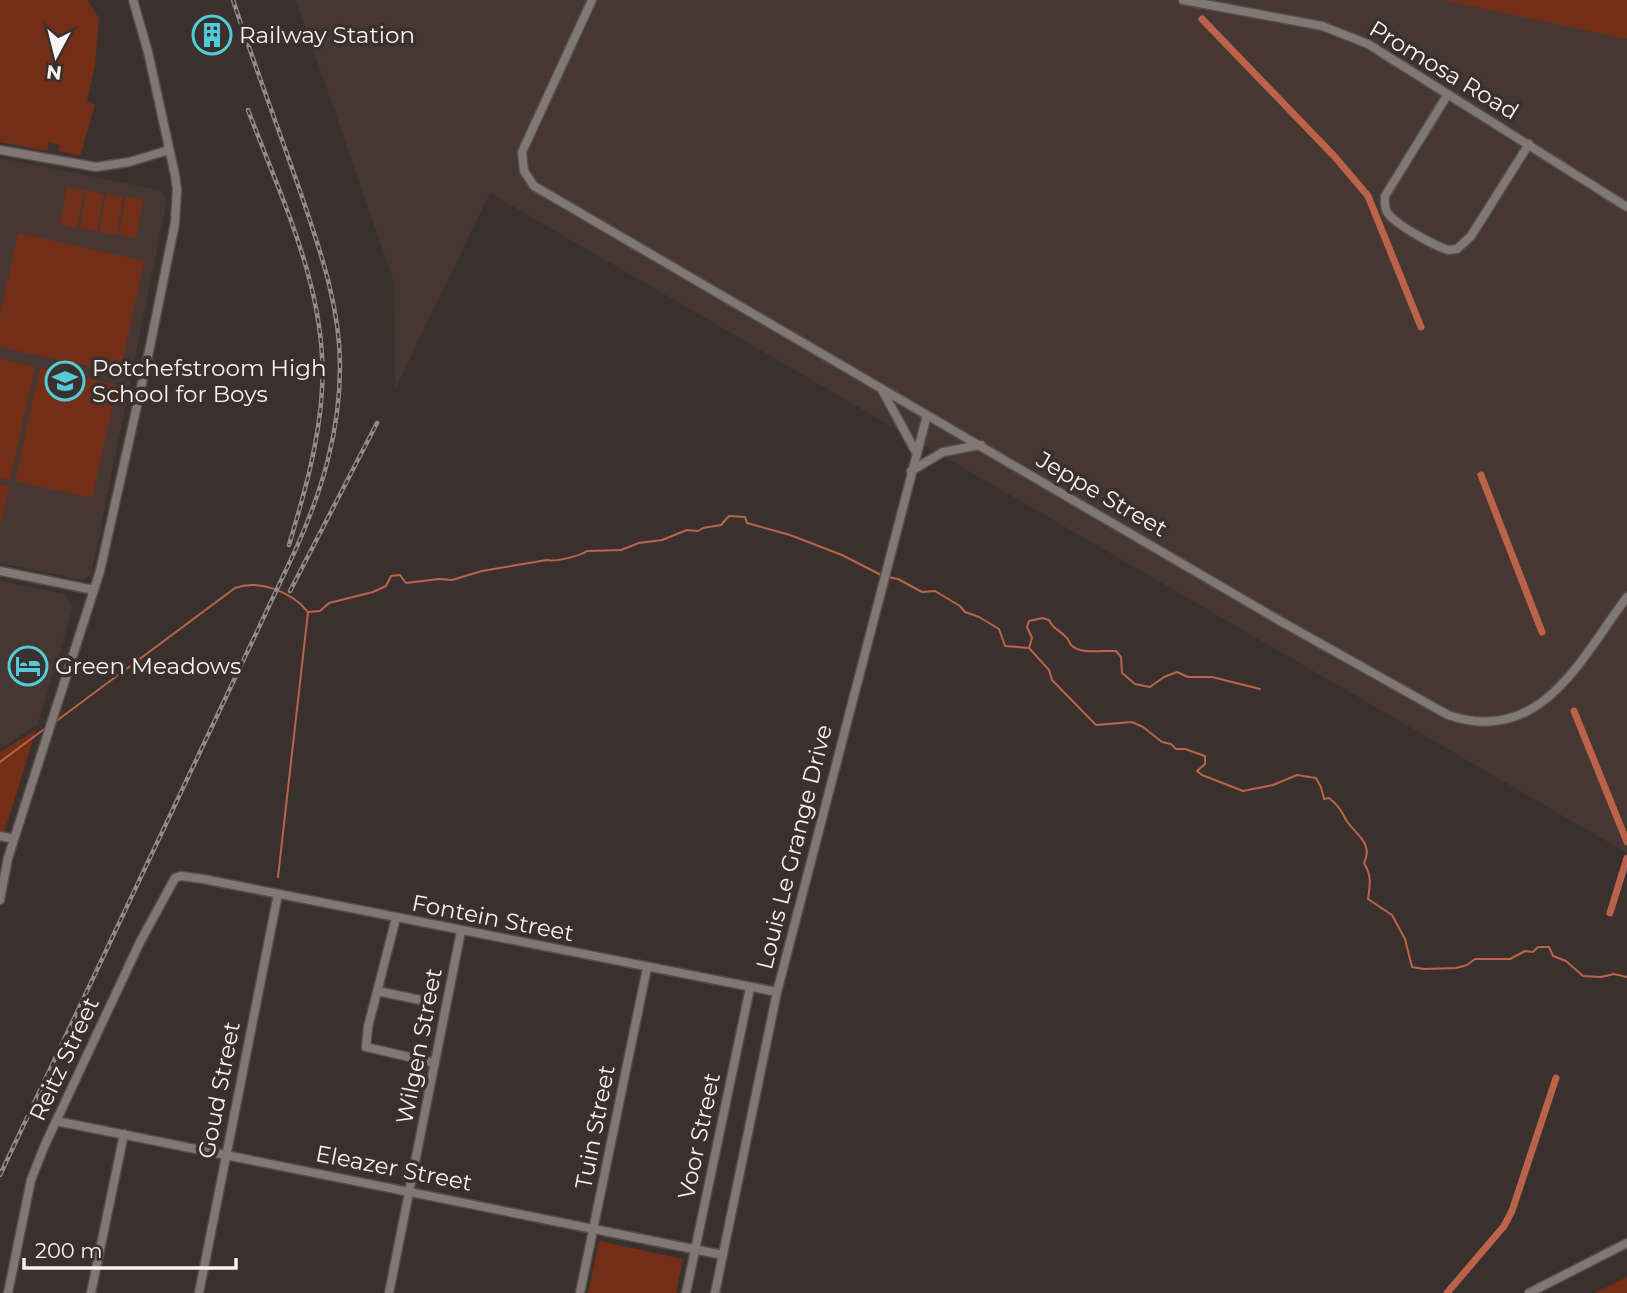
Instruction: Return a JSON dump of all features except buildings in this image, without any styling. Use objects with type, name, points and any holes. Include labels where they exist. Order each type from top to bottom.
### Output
[{"type":"street","points":[[0,900],[14,839],[100,571],[175,223],[177,189],[148,52],[133,0]]},
{"type":"street","name":"Jeppe Street","points":[[592,0],[522,152],[524,171],[534,186],[1291,627],[1448,715],[1492,723],[1513,718],[1546,701],[1584,658],[1627,597]]},
{"type":"street","name":"Promosa Road","points":[[1183,0],[1335,30],[1367,44],[1627,207]]},
{"type":"street","points":[[1448,94],[1385,196],[1389,215],[1426,239],[1448,250],[1462,246],[1477,227],[1529,144]]},
{"type":"street","points":[[0,150],[96,167],[130,162],[169,150]]},
{"type":"street","points":[[881,389],[916,452]]},
{"type":"street","name":"Louis Le Grange Drive","points":[[715,1293],[777,992],[927,415]]},
{"type":"street","points":[[911,471],[943,452],[982,445]]},
{"type":"street","points":[[0,571],[94,590]]},
{"type":"street","points":[[0,836],[14,839]]},
{"type":"street","name":"Reitz Street","points":[[8,1293],[32,1180],[56,1121],[140,942],[171,882],[181,876],[203,879]]},
{"type":"street","name":"Fontein Street","points":[[203,879],[777,992]]},
{"type":"street","name":"Goud Street","points":[[199,1293],[278,894]]},
{"type":"street","points":[[396,918],[368,1027],[366,1047],[435,1063]]},
{"type":"street","name":"Wilgen Street","points":[[389,1293],[461,931]]},
{"type":"street","name":"Tuin Street","points":[[580,1293],[647,968]]},
{"type":"street","name":"Voor Street","points":[[686,1293],[750,988]]},
{"type":"street","points":[[377,991],[430,1002]]},
{"type":"street","name":"Eleazer Street","points":[[56,1121],[723,1255]]},
{"type":"street","points":[[91,1293],[124,1134]]},
{"type":"street","points":[[1529,1293],[1627,1243]]},
{"type":"shaded area","points":[[0,0],[87,0],[99,18],[95,64],[87,102],[95,105],[80,156],[58,151],[60,145],[49,142],[47,151],[0,142]]},
{"type":"shaded area","points":[[296,0],[1627,0],[1627,853],[490,193],[395,389],[394,282]]},
{"type":"shaded area","points":[[1443,0],[1627,0],[1627,39]]},
{"type":"shaded area","name":"Potchefstroom High School for Boys","points":[[0,158],[160,190],[167,200],[91,575],[83,580],[0,563]]},
{"type":"shaded area","points":[[67,187],[84,190],[77,228],[60,225]]},
{"type":"shaded area","points":[[86,190],[104,194],[97,231],[80,228]]},
{"type":"shaded area","points":[[106,194],[123,197],[117,235],[99,232]]},
{"type":"shaded area","points":[[126,197],[143,200],[136,238],[119,235]]},
{"type":"shaded area","points":[[18,233],[144,261],[120,373],[0,347],[0,315]]},
{"type":"shaded area","points":[[0,359],[35,367],[10,480],[0,477]]},
{"type":"shaded area","points":[[40,368],[117,385],[92,498],[15,481]]},
{"type":"shaded area","points":[[0,485],[9,486],[0,527]]},
{"type":"shaded area","name":"Green Meadows","points":[[0,581],[65,594],[73,608],[38,724],[0,749]]},
{"type":"shaded area","points":[[36,730],[4,833],[0,832],[0,752]]},
{"type":"shaded area","points":[[599,1241],[683,1259],[676,1293],[588,1293]]},
{"type":"shaded area","points":[[1627,1277],[1627,1293],[1595,1293]]},
{"type":"waterway","points":[[1202,19],[1335,157],[1368,196],[1421,327]]},
{"type":"waterway","points":[[1481,475],[1542,632]]},
{"type":"waterway","points":[[308,612],[320,611],[329,603],[373,592],[386,586],[391,576],[400,575],[406,583],[452,580],[482,571],[568,558],[587,551],[621,550],[639,543],[662,540],[687,530],[698,531],[721,525],[729,516],[745,517],[747,523],[790,535],[842,555],[883,576]]},
{"type":"waterway","points":[[888,577],[898,579],[922,592],[935,591],[965,612],[999,629],[1005,646],[1029,648],[1032,638],[1027,627],[1029,621],[1043,618],[1049,620],[1075,648],[1086,651],[1116,651],[1121,657],[1122,673],[1135,684],[1150,687],[1177,672],[1188,677],[1212,677],[1260,689]]},
{"type":"waterway","points":[[55,722],[235,588],[264,586],[293,599],[308,612],[278,877]]},
{"type":"waterway","points":[[1030,649],[1049,670],[1052,680],[1096,725],[1132,722],[1176,749],[1185,749],[1205,756],[1205,764],[1197,771],[1202,775],[1243,791],[1273,785],[1297,775],[1316,778],[1324,799],[1329,798],[1337,805],[1365,844],[1367,850],[1364,863],[1370,881],[1368,899],[1392,915],[1405,939],[1412,967],[1456,968],[1475,959],[1510,959],[1525,951],[1533,952],[1538,947],[1549,947],[1553,956],[1566,961],[1583,976],[1601,977],[1614,974],[1627,977]]},
{"type":"waterway","points":[[1574,711],[1627,842]]},
{"type":"waterway","points":[[0,762],[47,727]]},
{"type":"waterway","points":[[1610,913],[1627,858]]},
{"type":"waterway","points":[[1447,1293],[1504,1226],[1512,1211],[1556,1078]]},
{"type":"railway","points":[[0,1175],[295,551],[321,484],[333,438],[340,366],[336,321],[327,277],[233,0]]},
{"type":"railway","points":[[248,110],[300,247],[318,318],[322,354],[318,430],[289,545]]},
{"type":"railway","points":[[290,591],[377,423]]},
{"type":"place","name":"Railway Station","points":[[212,35]]},
{"type":"place","name":"Potchefstroom High School for Boys","points":[[65,381]]},
{"type":"place","name":"Green Meadows","points":[[28,666]]}]
